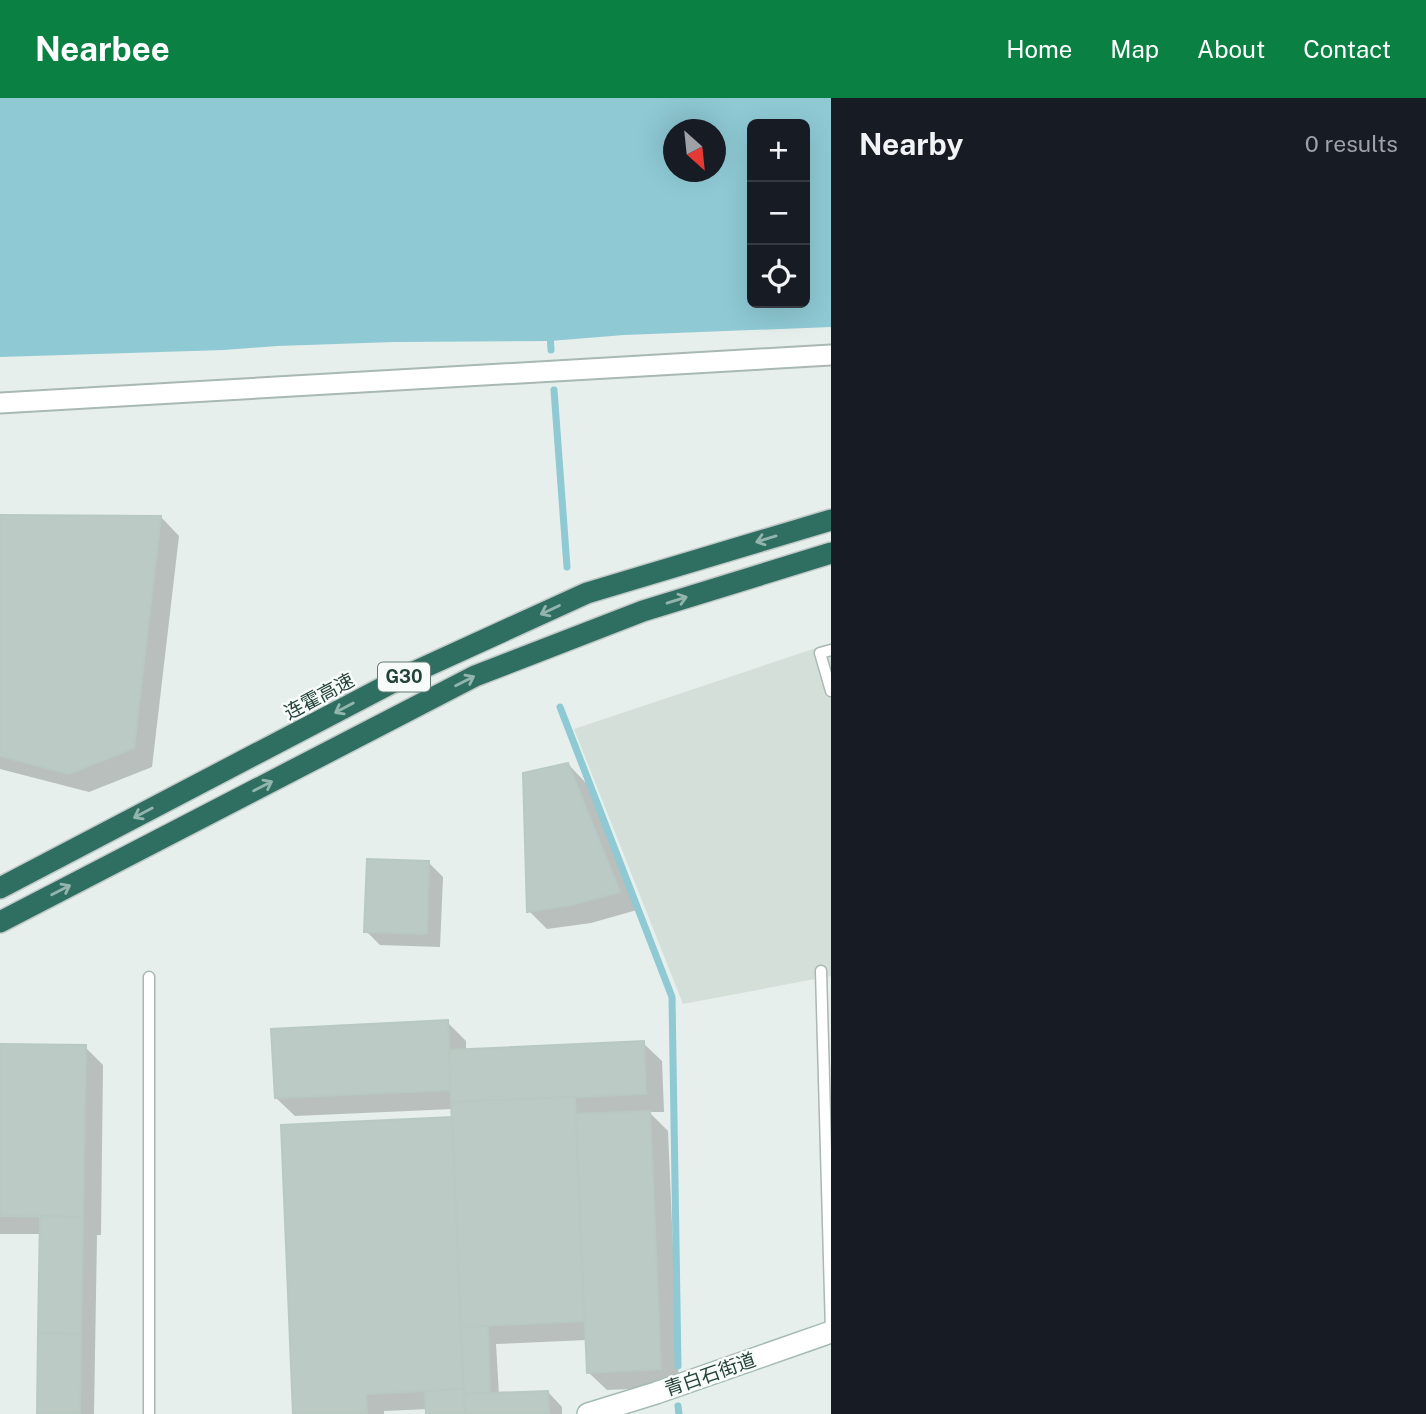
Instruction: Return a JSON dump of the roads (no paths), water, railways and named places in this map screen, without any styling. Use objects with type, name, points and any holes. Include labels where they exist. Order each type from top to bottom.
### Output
[{"type":"highway","name":"连霍高速","points":[[0,888],[403,677],[587,593],[831,520]]},
{"type":"highway","name":"G30","points":[[0,922],[475,676],[643,611],[831,553]]},
{"type":"street","points":[[0,403],[831,355]]},
{"type":"street","name":"青白石街道","points":[[588,1414],[656,1393],[831,1331]]},
{"type":"lane","points":[[831,650],[820,653],[831,691]]},
{"type":"lane","points":[[821,971],[831,1331]]},
{"type":"lane","points":[[149,977],[149,1414]]},
{"type":"water","points":[[0,98],[831,98],[831,327],[624,335],[550,341],[394,342],[0,357]]},
{"type":"waterway","points":[[550,334],[551,350]]},
{"type":"waterway","points":[[554,390],[567,567]]},
{"type":"waterway","points":[[560,707],[672,997],[678,1366]]},
{"type":"waterway","points":[[678,1406],[679,1414]]}]
